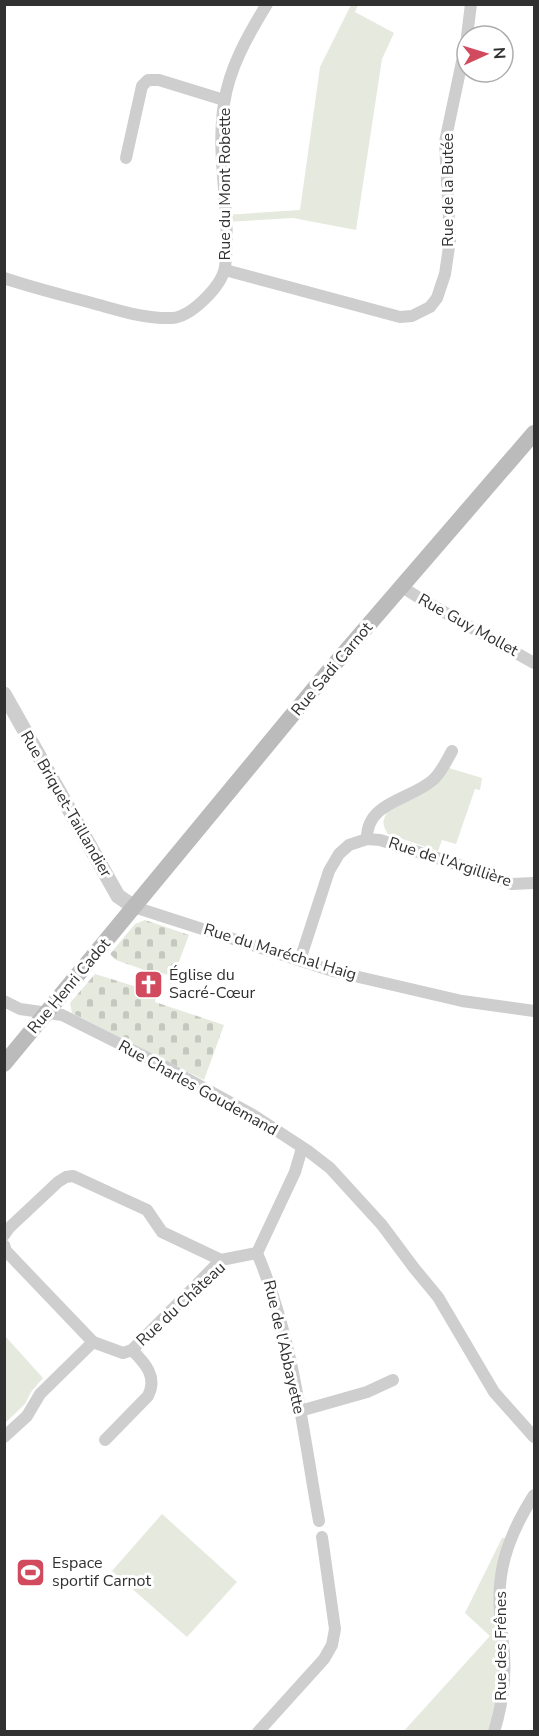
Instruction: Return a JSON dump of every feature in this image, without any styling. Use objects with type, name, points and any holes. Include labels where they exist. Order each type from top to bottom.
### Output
[{"type":"main road","name":"Rue Sadi Carnot","points":[[134,908],[208,815],[534,434]]},
{"type":"main road","name":"Rue Henri Cadot","points":[[4,1064],[134,908]]},
{"type":"street","name":"Rue de la Butée","points":[[469,24],[471,4]]},
{"type":"street","name":"Rue du Mont Robette","points":[[4,278],[143,316],[175,318],[188,312],[208,297],[225,270],[226,233],[221,135],[224,100],[240,53],[265,5]]},
{"type":"street","points":[[126,158],[136,142],[142,86],[150,74],[159,80],[224,100]]},
{"type":"street","name":"Rue de la Butée","points":[[225,270],[400,317],[412,316],[430,307],[437,298],[445,274],[450,240],[445,142],[457,84]]},
{"type":"street","name":"Rue Guy Mollet","points":[[402,587],[534,663]]},
{"type":"street","name":"Rue Briquet-Taillandier","points":[[4,694],[118,896],[134,908]]},
{"type":"street","points":[[367,839],[366,826],[375,813],[433,780],[452,751]]},
{"type":"street","name":"Rue de l'Argillière","points":[[300,960],[330,871],[339,854],[349,844],[367,839],[380,840],[512,884],[534,883]]},
{"type":"street","name":"Rue du Maréchal Haig","points":[[134,908],[333,971],[462,1001],[534,1011]]},
{"type":"street","name":"Rue Charles Goudemand","points":[[4,1001],[20,1009],[66,1017],[164,1066],[253,1115],[330,1168],[382,1225],[438,1298],[494,1392],[534,1437]]},
{"type":"street","points":[[257,1252],[295,1172],[302,1148]]},
{"type":"street","points":[[4,1235],[58,1182],[74,1176],[147,1210],[162,1232],[221,1260]]},
{"type":"street","points":[[4,1245],[6,1251],[93,1342],[40,1394],[27,1416],[4,1437]]},
{"type":"street","name":"Rue du Château","points":[[93,1342],[111,1351],[123,1353],[132,1350],[221,1260],[257,1252]]},
{"type":"street","name":"Rue de l'Abbayette","points":[[257,1252],[269,1279],[282,1326],[300,1411],[319,1521]]},
{"type":"street","points":[[105,1440],[148,1396],[152,1389],[152,1379],[146,1365],[132,1350]]},
{"type":"street","points":[[300,1411],[367,1392],[393,1380]]},
{"type":"street","name":"Rue des Frênes","points":[[494,1731],[503,1698],[504,1678],[500,1620],[501,1575],[510,1539],[534,1495]]},
{"type":"street","points":[[258,1731],[324,1659],[332,1645],[335,1629],[322,1537]]},
{"type":"green space","points":[[351,5],[358,5],[355,12],[394,33],[382,59],[356,230],[293,218],[225,222],[225,215],[300,210],[320,67]]},
{"type":"green space","points":[[449,768],[482,778],[480,790],[475,789],[456,844],[442,840],[438,851],[388,834],[384,822],[388,811]]},
{"type":"green space","points":[[145,920],[189,935],[170,985],[171,976],[152,970],[150,972],[116,960],[110,954],[135,924]]},
{"type":"green space","points":[[95,974],[137,987],[136,990],[140,993],[156,997],[155,1002],[224,1025],[204,1080],[72,1013],[70,1003]]},
{"type":"green space","points":[[5,1336],[43,1378],[31,1392],[25,1404],[5,1423]]},
{"type":"green space","points":[[162,1514],[237,1582],[187,1637],[112,1571]]},
{"type":"green space","points":[[502,1538],[510,1539],[501,1575],[504,1655],[494,1731],[403,1732],[490,1636],[465,1613]]},
{"type":"place","name":"Église du Sacré-Cœur","points":[[148,984]]},
{"type":"place","name":"Espace sportif Carnot","points":[[31,1572]]}]
